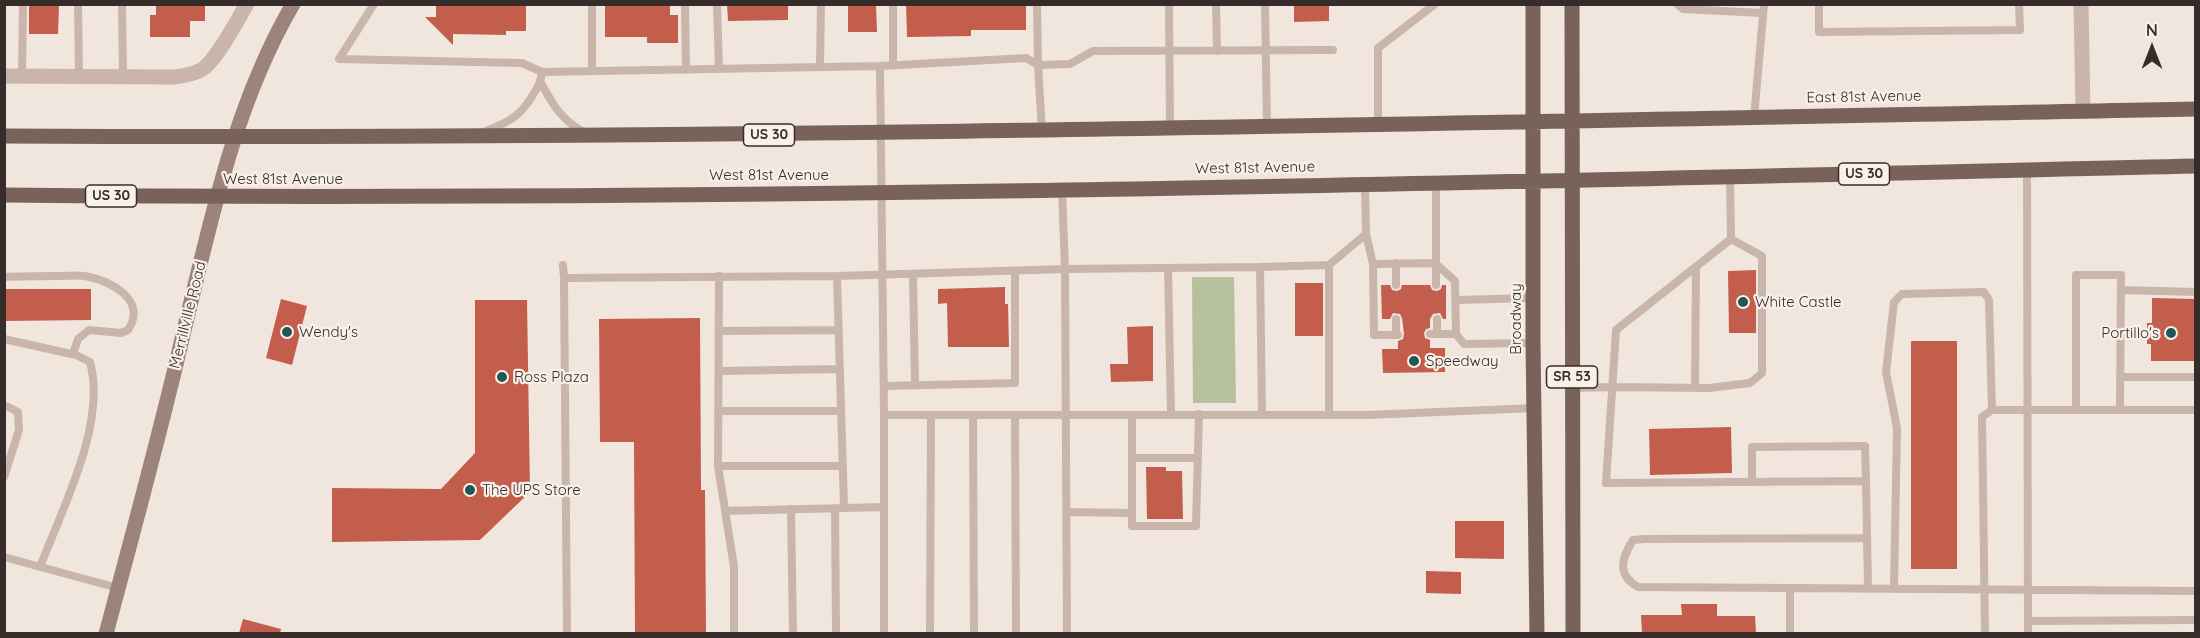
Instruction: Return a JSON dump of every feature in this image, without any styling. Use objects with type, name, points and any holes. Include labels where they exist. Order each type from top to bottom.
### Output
[{"type":"main road","name":"Broadway","points":[[1533,4],[1533,344],[1537,633]]},
{"type":"main road","name":"SR 53","points":[[1572,4],[1573,633]]},
{"type":"main road","name":"East 81st Avenue","points":[[1533,121],[2196,109]]},
{"type":"main road","name":"US 30","points":[[4,136],[234,138],[880,134],[1533,121]]},
{"type":"main road","name":"US 30","points":[[1533,181],[2196,166]]},
{"type":"main road","name":"West 81st Avenue","points":[[4,195],[217,197],[882,193],[1533,181]]},
{"type":"street","points":[[4,76],[173,77],[189,75],[202,70],[212,59],[247,4]]},
{"type":"street","name":"Merrillville Road","points":[[106,633],[160,432],[217,197],[234,138],[260,68],[293,4]]},
{"type":"street","points":[[2080,4],[2083,111]]},
{"type":"lane","points":[[22,76],[23,4]]},
{"type":"lane","points":[[78,4],[79,76]]},
{"type":"lane","points":[[122,4],[123,76]]},
{"type":"lane","points":[[374,4],[339,59],[522,63],[542,72],[880,66],[1026,58],[1038,64],[1070,64],[1093,51],[1333,50]]},
{"type":"lane","points":[[592,4],[592,71]]},
{"type":"lane","points":[[686,4],[686,70]]},
{"type":"lane","points":[[717,4],[719,69]]},
{"type":"lane","points":[[820,66],[821,4]]},
{"type":"lane","points":[[893,4],[893,65]]},
{"type":"lane","points":[[1037,4],[1042,131]]},
{"type":"lane","points":[[1169,4],[1170,128]]},
{"type":"lane","points":[[1216,4],[1217,51]]},
{"type":"lane","points":[[1265,4],[1267,126]]},
{"type":"lane","points":[[1378,124],[1377,48],[1435,4]]},
{"type":"lane","points":[[1677,4],[1683,9],[1763,9],[1754,118]]},
{"type":"lane","points":[[1819,4],[1819,32],[2020,30],[2019,4]]},
{"type":"lane","points":[[880,66],[884,633]]},
{"type":"lane","points":[[475,137],[509,121],[524,110],[541,83],[542,72]]},
{"type":"lane","points":[[541,83],[553,106],[566,122],[591,136]]},
{"type":"lane","points":[[2027,170],[2028,633]]},
{"type":"lane","points":[[1730,177],[1731,239]]},
{"type":"lane","points":[[1436,183],[1436,285]]},
{"type":"lane","points":[[1365,184],[1366,234],[1373,264],[1374,335],[1397,335],[1396,319]]},
{"type":"lane","points":[[1062,189],[1067,415],[1067,633]]},
{"type":"lane","points":[[564,278],[837,276],[1065,269],[1329,265],[1366,234]]},
{"type":"lane","points":[[1572,388],[1709,388],[1750,382],[1762,373],[1762,256],[1731,239]]},
{"type":"lane","points":[[1731,239],[1616,330],[1606,483],[1866,481]]},
{"type":"lane","points":[[1396,263],[1396,285]]},
{"type":"lane","points":[[1373,264],[1435,263],[1455,281],[1456,334],[1464,344],[1533,344]]},
{"type":"lane","points":[[563,265],[567,633]]},
{"type":"lane","points":[[1329,265],[1329,414]]},
{"type":"lane","points":[[1260,267],[1262,414]]},
{"type":"lane","points":[[1695,388],[1696,267]]},
{"type":"lane","points":[[1168,268],[1171,414]]},
{"type":"lane","points":[[884,386],[1015,383],[1015,271]]},
{"type":"lane","points":[[913,274],[915,385]]},
{"type":"lane","points":[[2076,410],[2076,275],[2121,275],[2120,410]]},
{"type":"lane","points":[[4,277],[84,276],[102,282],[130,298],[134,307],[134,316],[128,330],[121,333],[89,330],[78,339],[73,354]]},
{"type":"lane","points":[[719,276],[718,466],[734,567],[734,633]]},
{"type":"lane","points":[[836,633],[839,508],[843,466],[837,276]]},
{"type":"lane","points":[[2121,291],[2196,292]]},
{"type":"lane","points":[[1894,589],[1896,428],[1886,372],[1894,302],[1902,294],[1984,292],[1989,300],[1992,410]]},
{"type":"lane","points":[[1455,300],[1534,298]]},
{"type":"lane","points":[[1437,319],[1434,334],[1456,334]]},
{"type":"lane","points":[[719,331],[839,330]]},
{"type":"lane","points":[[4,339],[73,354],[90,362],[94,379],[90,426],[81,463],[40,567]]},
{"type":"lane","points":[[719,370],[840,369]]},
{"type":"lane","points":[[2120,377],[2196,377]]},
{"type":"lane","points":[[4,405],[18,412],[19,430],[4,477]]},
{"type":"lane","points":[[884,415],[1367,415],[1535,408]]},
{"type":"lane","points":[[1985,633],[1982,417],[1992,410],[2196,410]]},
{"type":"lane","points":[[718,411],[841,411]]},
{"type":"lane","points":[[1132,415],[1132,526],[1196,526],[1196,458],[1199,414]]},
{"type":"lane","points":[[930,633],[931,415]]},
{"type":"lane","points":[[973,415],[974,633]]},
{"type":"lane","points":[[1015,415],[1016,633]]},
{"type":"lane","points":[[1752,482],[1752,447],[1865,446],[1868,589]]},
{"type":"lane","points":[[1132,458],[1196,458]]},
{"type":"lane","points":[[718,466],[843,466]]},
{"type":"lane","points":[[725,511],[884,507]]},
{"type":"lane","points":[[791,509],[793,633]]},
{"type":"lane","points":[[1067,512],[1132,513]]},
{"type":"lane","points":[[1867,538],[1633,540],[1624,554],[1623,568],[1628,581],[1638,587],[2196,591]]},
{"type":"lane","points":[[4,557],[118,588]]},
{"type":"lane","points":[[1790,588],[1790,633]]},
{"type":"lane","points":[[2028,621],[2196,620]]},
{"type":"green space","points":[[1192,277],[1234,277],[1236,403],[1193,403]]},
{"type":"building","points":[[29,4],[59,4],[58,34],[29,34]]},
{"type":"building","points":[[156,4],[205,4],[205,21],[190,21],[190,37],[150,37],[150,15],[156,15]]},
{"type":"building","points":[[436,4],[526,4],[526,31],[506,31],[506,35],[453,34],[453,45],[425,17],[436,17]]},
{"type":"building","points":[[605,4],[670,4],[670,15],[678,15],[678,43],[647,43],[647,37],[605,37]]},
{"type":"building","points":[[727,4],[788,4],[788,20],[728,21]]},
{"type":"building","points":[[848,4],[876,4],[877,32],[848,32]]},
{"type":"building","points":[[906,4],[1026,4],[1026,30],[971,30],[971,36],[907,37]]},
{"type":"building","points":[[1294,4],[1329,4],[1329,21],[1294,22]]},
{"type":"building","name":"White Castle","points":[[1756,270],[1756,333],[1729,333],[1728,271]]},
{"type":"building","points":[[1295,283],[1323,283],[1323,336],[1295,336]]},
{"type":"building","name":"Speedway","points":[[1381,285],[1390,285],[1392,290],[1397,291],[1402,285],[1430,285],[1432,290],[1437,291],[1442,285],[1446,285],[1446,319],[1443,319],[1440,313],[1433,314],[1430,319],[1430,328],[1424,333],[1425,338],[1430,340],[1430,348],[1445,348],[1445,372],[1383,373],[1382,349],[1398,349],[1398,341],[1403,339],[1404,334],[1400,314],[1393,313],[1390,319],[1382,319]]},
{"type":"building","points":[[1005,287],[1005,304],[1008,304],[1009,347],[948,347],[947,303],[938,304],[938,289]]},
{"type":"building","points":[[4,289],[91,289],[91,320],[4,321]]},
{"type":"building","name":"Portillo's","points":[[2152,298],[2196,299],[2196,361],[2151,361],[2151,344],[2147,344],[2147,323],[2152,323]]},
{"type":"building","name":"Wendy's","points":[[281,299],[307,306],[292,365],[266,358]]},
{"type":"building","name":"Ross Plaza","points":[[475,300],[527,300],[530,492],[480,540],[332,542],[332,488],[441,489],[475,453]]},
{"type":"building","points":[[700,318],[701,490],[705,490],[706,633],[635,633],[634,442],[600,442],[599,319]]},
{"type":"building","points":[[1153,326],[1153,381],[1111,382],[1110,364],[1128,364],[1127,327]]},
{"type":"building","points":[[1911,341],[1957,341],[1957,569],[1911,569]]},
{"type":"building","points":[[1731,427],[1732,473],[1650,475],[1649,429]]},
{"type":"building","points":[[1146,467],[1166,467],[1166,471],[1182,471],[1183,519],[1147,519]]},
{"type":"building","points":[[1455,521],[1504,521],[1504,559],[1455,558]]},
{"type":"building","points":[[1426,571],[1461,572],[1461,594],[1426,593]]},
{"type":"building","points":[[1681,604],[1717,604],[1717,616],[1755,616],[1756,633],[1642,633],[1641,615],[1682,615]]},
{"type":"building","points":[[243,619],[281,629],[280,633],[239,633]]},
{"type":"place","name":"White Castle","points":[[1743,302]]},
{"type":"place","name":"Wendy's","points":[[287,332]]},
{"type":"place","name":"Portillo's","points":[[2171,333]]},
{"type":"place","name":"Speedway","points":[[1414,361]]},
{"type":"place","name":"Ross Plaza","points":[[502,377]]},
{"type":"place","name":"The UPS Store","points":[[470,490]]}]
